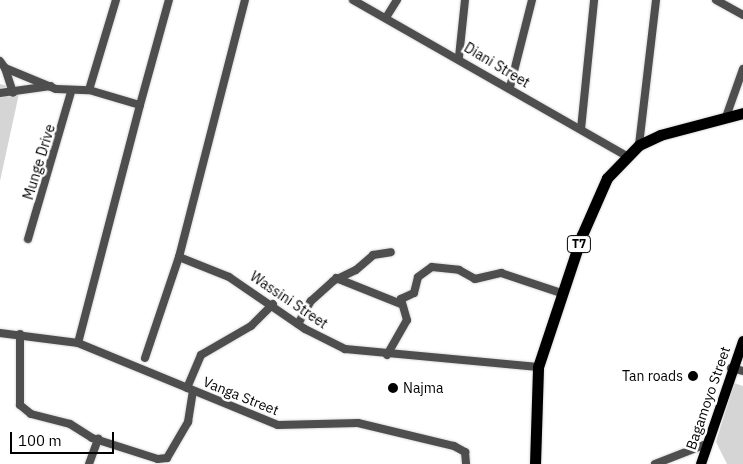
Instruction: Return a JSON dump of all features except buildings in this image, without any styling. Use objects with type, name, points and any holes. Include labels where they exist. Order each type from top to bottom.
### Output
[{"type":"highway","name":"T7","points":[[535,464],[538,367],[561,293],[607,178],[639,146],[688,125],[743,112]]},
{"type":"main road","name":"Bagamoyo Street","points":[[701,464],[704,445],[731,368],[743,341]]},
{"type":"street","points":[[89,90],[116,0]]},
{"type":"street","points":[[78,343],[169,0]]},
{"type":"street","points":[[145,358],[179,257],[245,0]]},
{"type":"street","name":"Diani Street","points":[[353,0],[387,16],[627,156]]},
{"type":"street","points":[[387,16],[397,0]]},
{"type":"street","points":[[459,57],[466,0]]},
{"type":"street","points":[[510,87],[532,0]]},
{"type":"street","points":[[581,130],[594,0]]},
{"type":"street","points":[[639,146],[656,0]]},
{"type":"street","points":[[716,0],[743,15]]},
{"type":"street","points":[[3,64],[51,86],[71,92],[89,90],[140,105]]},
{"type":"street","points":[[3,64],[13,92]]},
{"type":"street","points":[[726,117],[743,68]]},
{"type":"street","points":[[0,93],[51,86]]},
{"type":"street","name":"Munge Drive","points":[[28,239],[71,92]]},
{"type":"street","points":[[298,324],[311,301],[336,278],[356,270],[377,252],[391,252]]},
{"type":"street","name":"Wassini Street","points":[[179,257],[229,277],[273,304],[298,324],[345,349],[387,355],[538,367]]},
{"type":"street","points":[[387,355],[407,320],[401,304],[403,297],[414,293],[420,274],[438,265],[459,270],[475,280],[501,273],[561,293]]},
{"type":"street","points":[[336,278],[401,304]]},
{"type":"street","points":[[20,334],[22,408],[98,439],[158,459],[167,458],[188,422],[190,389],[201,355],[251,326],[273,304]]},
{"type":"street","name":"Vanga Street","points":[[0,333],[20,334],[78,343],[278,425],[358,423],[454,446],[465,452],[466,464]]},
{"type":"street","points":[[731,368],[743,371]]},
{"type":"street","points":[[89,464],[98,439]]},
{"type":"street","points":[[655,464],[704,445]]},
{"type":"shaded area","points":[[0,84],[20,89],[0,181]]},
{"type":"shaded area","points":[[734,383],[743,386],[743,464],[727,464],[716,442]]},
{"type":"place","name":"Tan roads","points":[[693,376]]},
{"type":"place","name":"Najma","points":[[393,388]]}]
